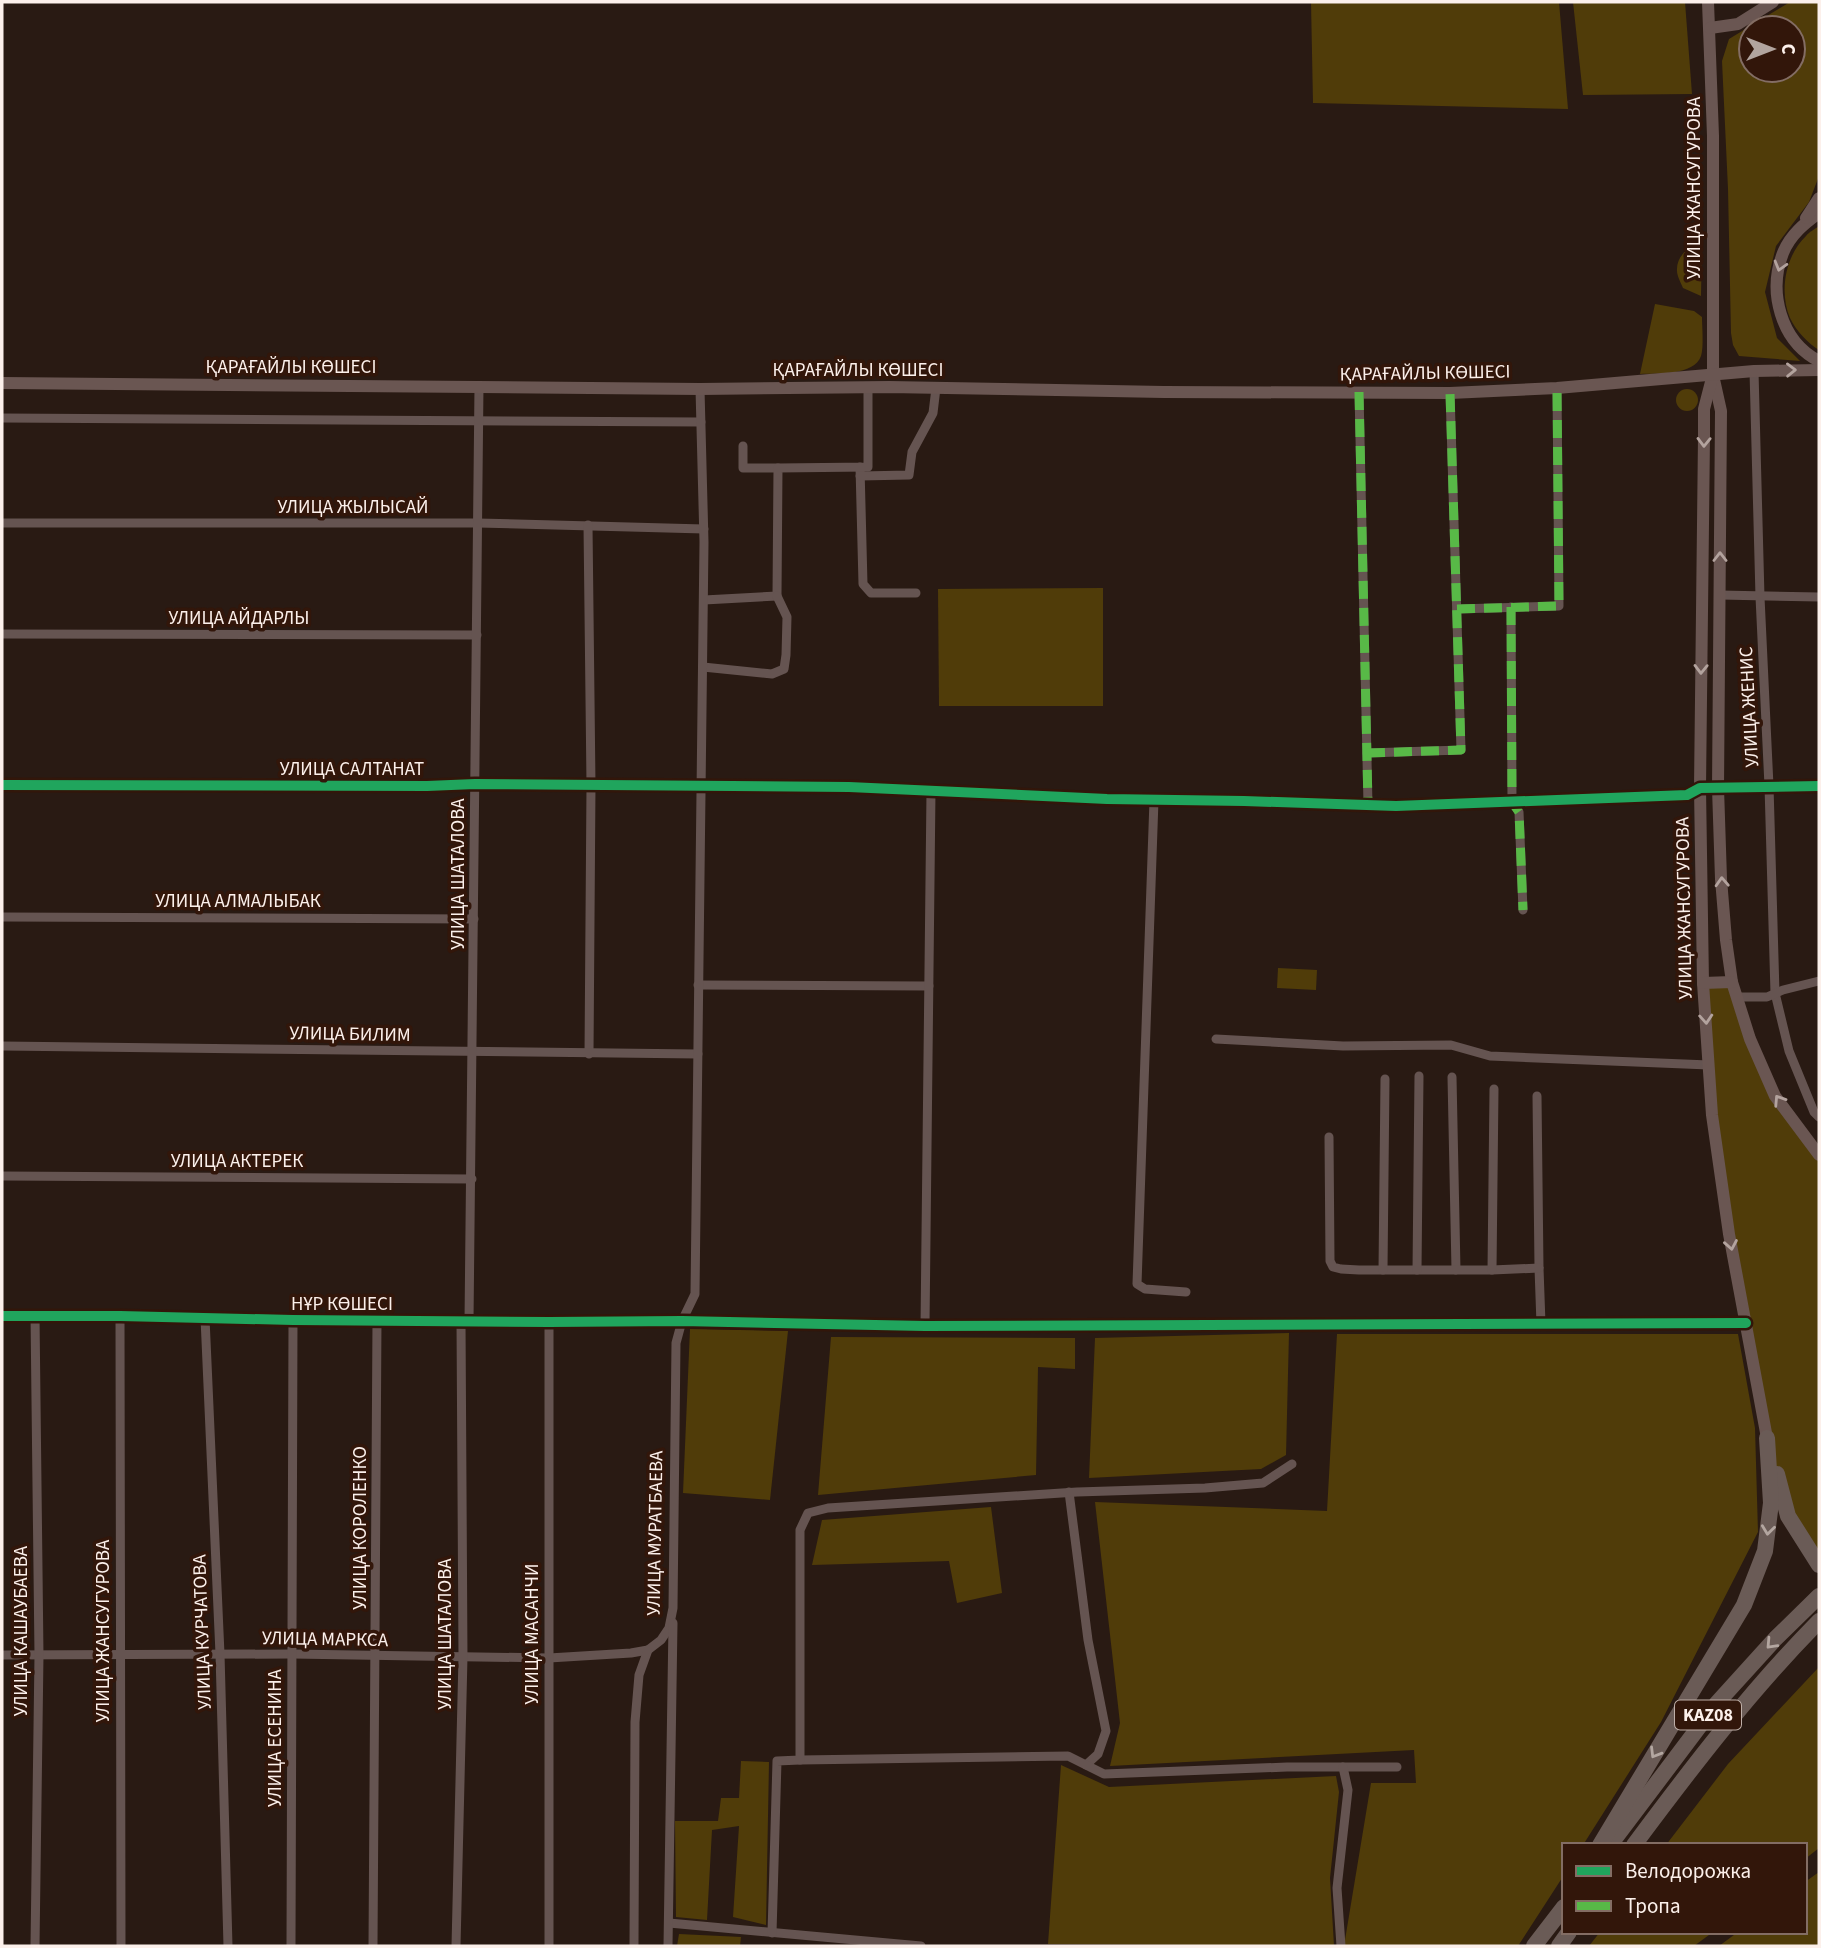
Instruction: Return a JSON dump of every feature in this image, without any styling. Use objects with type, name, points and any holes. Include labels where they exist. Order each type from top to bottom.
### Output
[{"type":"highway","points":[[1767,1438],[1788,1516],[1819,1565]]},
{"type":"highway","points":[[1601,1843],[1744,1605],[1765,1551],[1771,1503],[1767,1438]]},
{"type":"highway","name":"KAZ08","points":[[1612,1843],[1717,1703],[1819,1595]]},
{"type":"highway","name":"KAZ08","points":[[1635,1843],[1737,1710],[1819,1621]]},
{"type":"highway","points":[[1534,1946],[1562,1912]]},
{"type":"main road","name":"УЛИЦА ЖАНСУГУРОВА","points":[[1708,2],[1713,149],[1713,374],[1721,411],[1718,788],[1726,940],[1732,982],[1750,1039],[1775,1096],[1819,1154]]},
{"type":"main road","points":[[1710,28],[1738,24],[1773,2]]},
{"type":"main road","points":[[1819,198],[1784,250],[1776,279],[1778,308],[1790,335],[1810,356],[1819,361]]},
{"type":"main road","points":[[1801,226],[1819,213]]},
{"type":"main road","name":"ҚАРАҒАЙЛЫ КӨШЕСІ","points":[[2,383],[1450,393],[1557,388],[1754,371],[1819,370]]},
{"type":"main road","name":"УЛИЦА ЖАНСУГУРОВА","points":[[1713,374],[1704,409],[1700,788],[1703,983],[1712,1115],[1729,1234],[1767,1438]]},
{"type":"main road","points":[[1702,605],[1720,600]]},
{"type":"main road","points":[[1703,983],[1732,982]]},
{"type":"street","name":"УЛИЦА ЖЕНИС","points":[[1754,371],[1775,993],[1789,1051],[1814,1112],[1819,1117]]},
{"type":"street","name":"УЛИЦА ШАТАЛОВА","points":[[456,1946],[463,1657],[465,1321],[472,1179],[479,386]]},
{"type":"street","points":[[860,472],[868,467],[868,387]]},
{"type":"street","points":[[743,446],[743,468],[909,475],[912,452],[933,412],[936,388]]},
{"type":"street","points":[[1457,609],[1559,606],[1557,388]]},
{"type":"street","name":"УЛИЦА МУРАТБАЕВА","points":[[634,1946],[635,1722],[639,1675],[648,1650],[662,1640],[669,1628],[673,1608],[676,1343],[682,1321],[695,1294],[704,600],[700,389]]},
{"type":"street","points":[[1359,392],[1368,805]]},
{"type":"street","points":[[1367,753],[1461,750],[1450,393]]},
{"type":"street","points":[[2,418],[701,422]]},
{"type":"street","points":[[703,667],[772,674],[784,669],[787,617],[777,596],[778,468]]},
{"type":"street","points":[[860,472],[863,584],[870,593],[916,593]]},
{"type":"street","name":"УЛИЦА ЖЫЛЫСАЙ","points":[[2,523],[478,523],[704,529]]},
{"type":"street","points":[[588,526],[590,1054]]},
{"type":"street","points":[[704,600],[777,596]]},
{"type":"street","points":[[1720,600],[1819,597]]},
{"type":"street","points":[[1511,607],[1512,802],[1519,812],[1522,910]]},
{"type":"street","name":"УЛИЦА АЙДАРЛЫ","points":[[2,634],[477,635]]},
{"type":"street","name":"УЛИЦА САЛТАНАТ","points":[[2,785],[475,784],[849,787],[1154,800],[1396,806],[1687,795],[1700,788],[1819,786]]},
{"type":"street","points":[[925,1326],[931,791]]},
{"type":"street","points":[[1154,800],[1138,1284],[1145,1289],[1186,1292]]},
{"type":"street","name":"УЛИЦА АЛМАЛЫБАК","points":[[2,917],[474,919]]},
{"type":"street","points":[[1737,997],[1767,997],[1819,981]]},
{"type":"street","points":[[698,985],[929,986]]},
{"type":"street","points":[[1216,1039],[1343,1046],[1451,1045],[1490,1056],[1709,1065]]},
{"type":"street","name":"УЛИЦА БИЛИМ","points":[[2,1046],[698,1054]]},
{"type":"street","points":[[1417,1270],[1419,1076]]},
{"type":"street","points":[[1452,1077],[1456,1270]]},
{"type":"street","points":[[1383,1270],[1385,1079]]},
{"type":"street","points":[[1492,1270],[1494,1089]]},
{"type":"street","points":[[1537,1096],[1541,1324]]},
{"type":"street","points":[[1329,1138],[1330,1263],[1333,1267],[1383,1270],[1539,1268]]},
{"type":"street","name":"УЛИЦА АКТЕРЕК","points":[[2,1176],[472,1179]]},
{"type":"street","name":"УЛИЦА КАШАУБАЕВА","points":[[35,1315],[39,1655],[35,1946]]},
{"type":"street","name":"НҰР КӨШЕСІ","points":[[2,1316],[682,1321],[925,1326],[1746,1323]]},
{"type":"street","name":"УЛИЦА ЖАНСУГУРОВА","points":[[120,1316],[121,1946]]},
{"type":"street","name":"УЛИЦА КУРЧАТОВА","points":[[205,1318],[220,1654],[228,1946]]},
{"type":"street","name":"УЛИЦА ЕСЕНИНА","points":[[291,1946],[293,1320]]},
{"type":"street","name":"УЛИЦА КОРОЛЕНКО","points":[[373,1946],[377,1320]]},
{"type":"street","name":"УЛИЦА МАСАНЧИ","points":[[549,1946],[550,1322]]},
{"type":"street","points":[[800,1760],[800,1530],[808,1513],[828,1507],[1263,1483],[1292,1464]]},
{"type":"street","points":[[1069,1492],[1088,1640],[1106,1731],[1098,1754],[1086,1765]]},
{"type":"street","points":[[668,1946],[673,1608]]},
{"type":"street","name":"УЛИЦА МАРКСА","points":[[2,1655],[292,1654],[549,1658],[648,1650]]},
{"type":"street","points":[[772,1933],[777,1761],[1068,1756],[1104,1774],[1287,1767],[1397,1767]]},
{"type":"street","points":[[1341,1946],[1337,1888],[1348,1790],[1343,1767]]},
{"type":"street","points":[[669,1923],[921,1946]]},
{"type":"shaded area","points":[[1311,2],[1559,2],[1568,109],[1313,103]]},
{"type":"shaded area","points":[[1573,2],[1685,2],[1692,94],[1583,95]]},
{"type":"shaded area","points":[[1790,2],[1819,2],[1819,176],[1809,202],[1776,246],[1765,292],[1777,338],[1800,361],[1739,356],[1733,345],[1722,61],[1729,39],[1737,34],[1737,84],[1807,84],[1807,14],[1770,14]]},
{"type":"shaded area","points":[[1819,226],[1819,350],[1803,336],[1790,318],[1785,286],[1793,254],[1807,235]]},
{"type":"shaded area","points":[[1702,242],[1701,296],[1683,288],[1677,266],[1684,252]]},
{"type":"shaded area","points":[[1655,304],[1694,311],[1702,317],[1702,352],[1691,367],[1674,372],[1640,374]]},
{"type":"shaded area","points":[[1687,389],[1695,392],[1698,400],[1695,408],[1687,411],[1679,408],[1676,400],[1679,392]]},
{"type":"shaded area","points":[[1103,588],[1103,706],[939,706],[938,589]]},
{"type":"shaded area","points":[[1278,968],[1317,970],[1316,990],[1277,988]]},
{"type":"shaded area","points":[[1732,982],[1775,1096],[1819,1154],[1819,1563],[1790,1520],[1767,1438],[1719,1160],[1703,983]]},
{"type":"shaded area","points":[[690,1329],[788,1331],[770,1500],[683,1493]]},
{"type":"shaded area","points":[[1289,1333],[1286,1455],[1261,1469],[1089,1478],[1095,1338]]},
{"type":"shaded area","points":[[1337,1334],[1738,1334],[1755,1428],[1758,1532],[1661,1722],[1584,1843],[1562,1843],[1562,1878],[1518,1946],[1344,1946],[1371,1783],[1416,1783],[1414,1750],[1110,1766],[1120,1723],[1095,1502],[1327,1511]]},
{"type":"shaded area","points":[[831,1337],[1075,1338],[1075,1369],[1038,1367],[1036,1475],[818,1495]]},
{"type":"shaded area","points":[[991,1507],[1002,1593],[957,1603],[949,1561],[812,1565],[822,1520]]},
{"type":"shaded area","points":[[1819,1667],[1819,1848],[1807,1857],[1807,1843],[1668,1843],[1728,1764]]},
{"type":"shaded area","points":[[741,1761],[769,1762],[766,1925],[733,1917],[739,1826],[712,1830],[707,1920],[676,1917],[675,1821],[718,1821],[721,1798],[739,1798]]},
{"type":"shaded area","points":[[1061,1765],[1109,1787],[1336,1776],[1339,1792],[1330,1878],[1334,1946],[1048,1944]]},
{"type":"shaded area","points":[[1819,1872],[1819,1946],[1719,1946],[1735,1934],[1807,1934],[1807,1881]]},
{"type":"shaded area","points":[[679,1934],[741,1937],[740,1946],[677,1946]]},
{"type":"shaded area","points":[[1598,1934],[1710,1934],[1694,1946],[1589,1946]]},
{"type":"marked path","points":[[1457,609],[1559,606],[1557,388]]},
{"type":"marked path","points":[[1359,392],[1368,805]]},
{"type":"marked path","points":[[1367,753],[1461,750],[1450,393]]},
{"type":"marked path","points":[[1511,607],[1512,802],[1519,812],[1523,910]]},
{"type":"cycle path","points":[[2,785],[475,784],[849,787],[1107,799],[1396,806],[1687,795],[1700,788],[1819,786]]},
{"type":"cycle path","points":[[2,1316],[682,1321],[925,1326],[1746,1323]]}]
